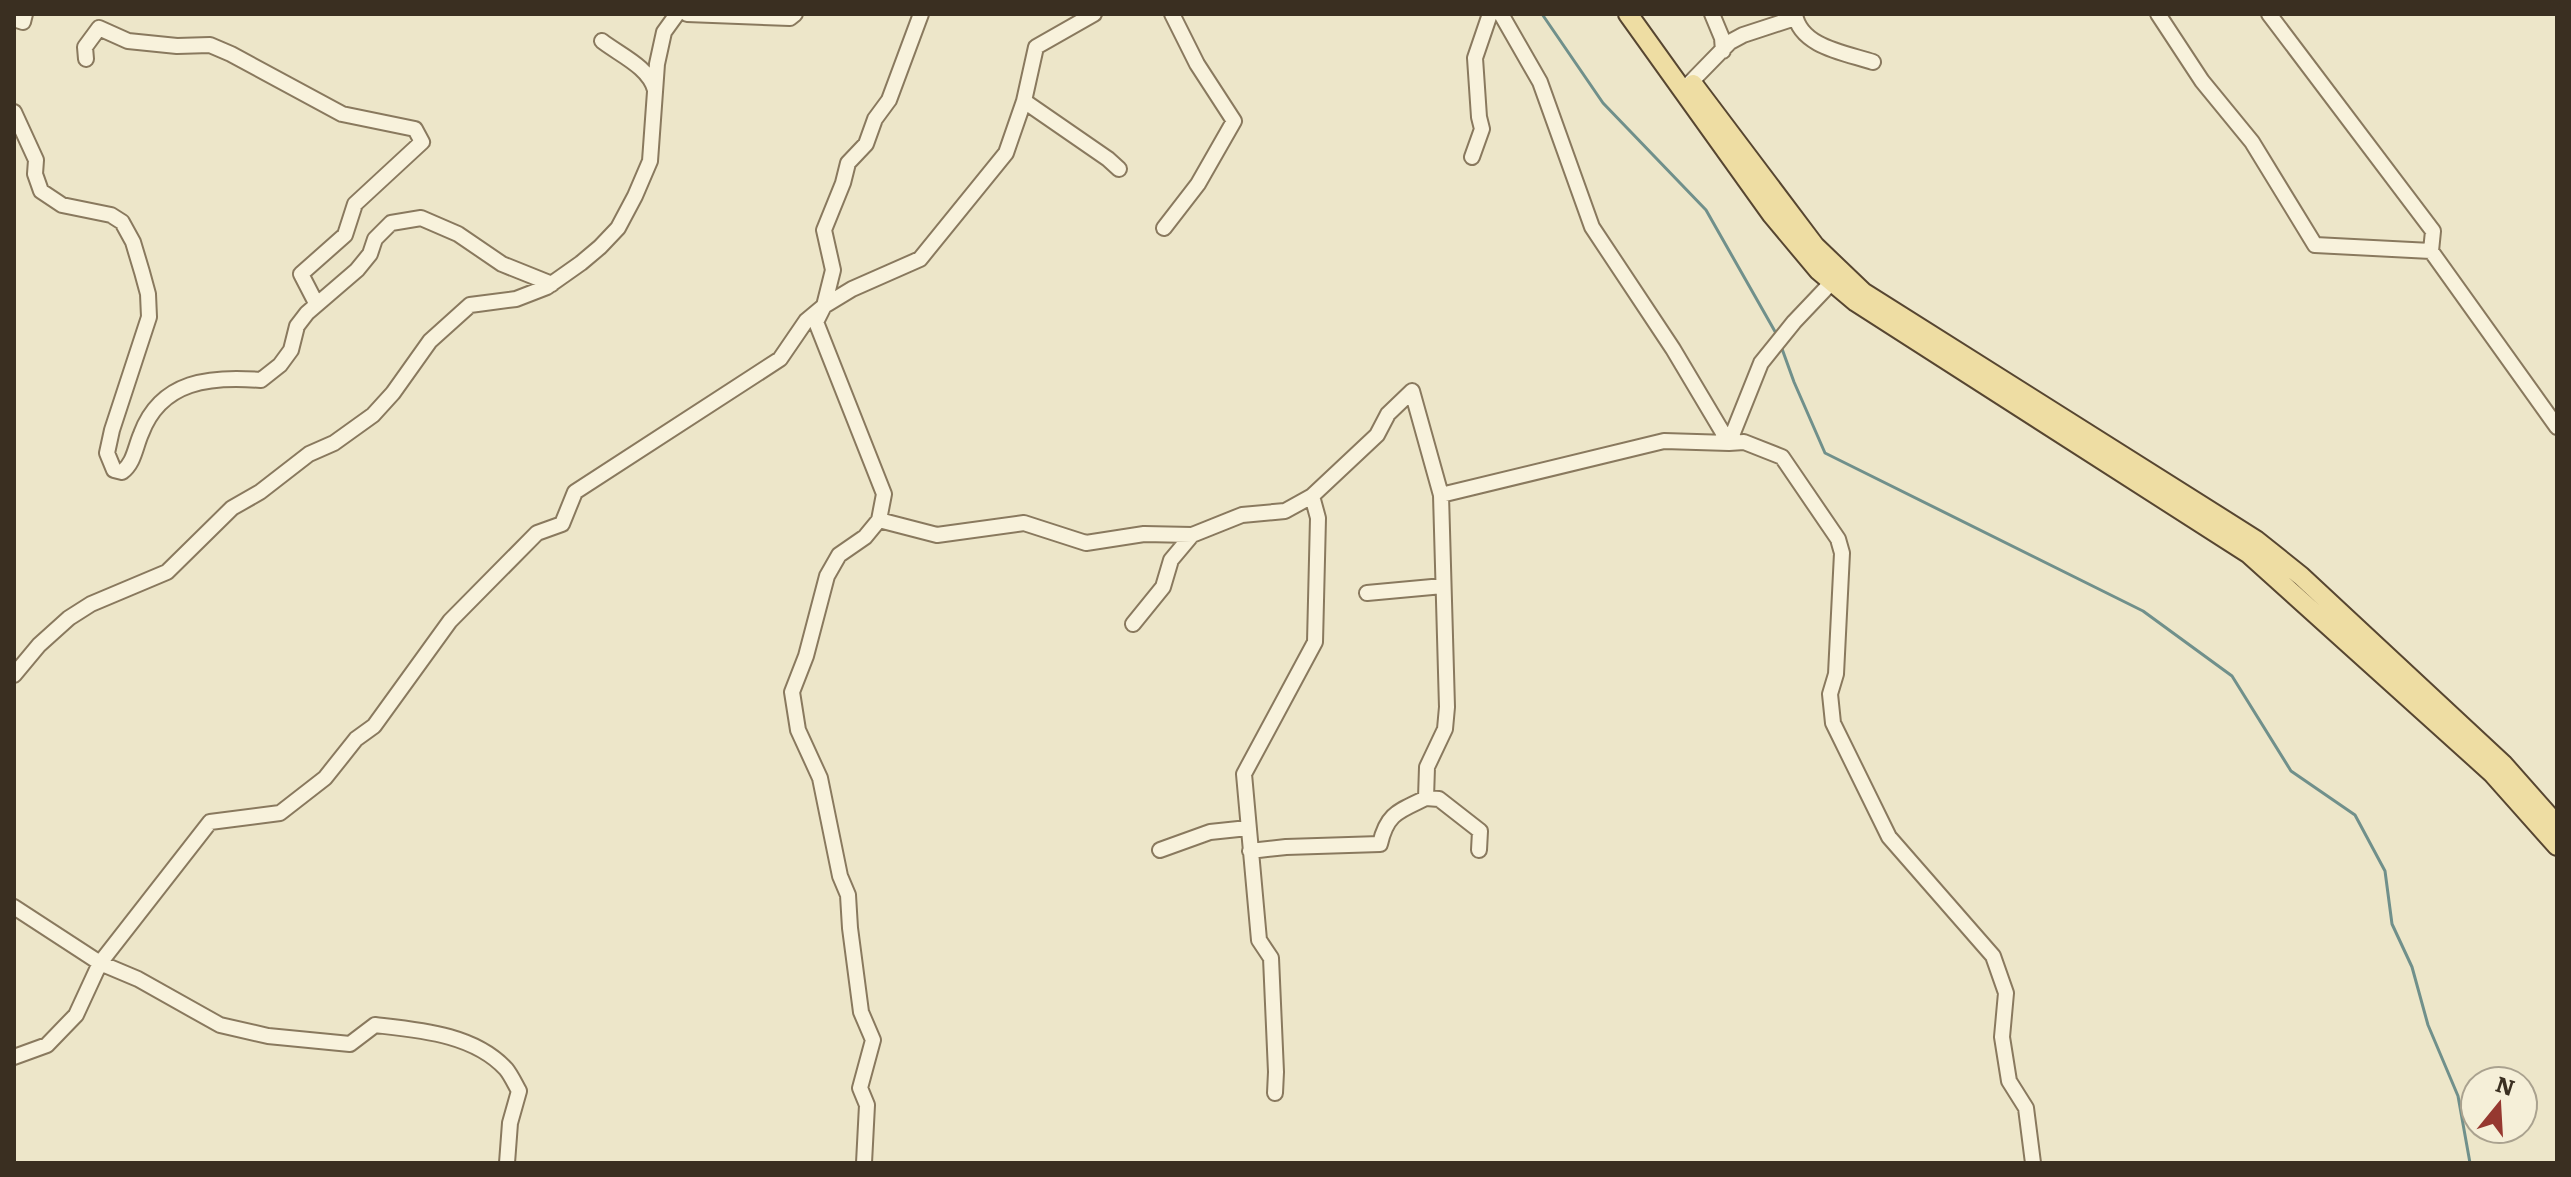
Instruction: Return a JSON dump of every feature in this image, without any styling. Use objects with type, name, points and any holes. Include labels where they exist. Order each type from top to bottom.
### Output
[{"type":"main road","points":[[1628,14],[1772,215],[1818,270],[1856,302],[2249,554],[2492,773],[2557,846]]},
{"type":"main road","points":[[1643,14],[1815,246],[1863,292],[2256,540],[2301,576],[2503,764],[2557,825]]},
{"type":"street","points":[[14,19],[23,22],[25,14]]},
{"type":"street","points":[[14,675],[39,645],[69,618],[91,604],[167,572],[232,508],[260,492],[309,454],[334,443],[373,415],[393,393],[430,341],[470,305],[516,299],[552,284],[600,247],[618,228],[650,161],[657,64],[664,32],[677,14]]},
{"type":"street","points":[[687,14],[790,18],[795,14]]},
{"type":"street","points":[[864,1163],[867,1105],[860,1088],[873,1040],[861,1012],[848,895],[840,876],[820,778],[798,730],[792,692],[806,656],[827,576],[839,555],[865,537],[879,520],[884,494],[816,322],[824,306],[833,270],[824,230],[848,163],[866,144],[875,119],[889,100],[921,14]]},
{"type":"street","points":[[14,1057],[47,1045],[76,1015],[100,963],[210,822],[280,813],[325,778],[356,739],[374,726],[450,621],[537,533],[562,524],[575,492],[780,359],[806,321],[824,306],[852,289],[920,259],[1006,153],[1024,101],[1036,47],[1094,14]]},
{"type":"street","points":[[1164,228],[1198,184],[1234,121],[1197,64],[1172,14]]},
{"type":"street","points":[[1472,157],[1482,129],[1475,58],[1490,14]]},
{"type":"street","points":[[1501,14],[1540,82],[1592,227],[1673,349],[1729,443]]},
{"type":"street","points":[[1712,14],[1722,38],[1723,51]]},
{"type":"street","points":[[2158,14],[2202,81],[2252,142],[2315,245],[2431,251]]},
{"type":"street","points":[[2269,14],[2433,231],[2431,251],[2557,427]]},
{"type":"street","points":[[1691,82],[1730,42],[1795,16],[1803,32],[1816,43],[1873,62]]},
{"type":"street","points":[[86,59],[85,47],[99,28],[128,41],[177,46],[210,45],[342,114],[415,129],[422,142],[355,204],[345,235],[301,274],[316,303]]},
{"type":"street","points":[[602,41],[643,70],[653,81],[656,94]]},
{"type":"street","points":[[1024,101],[1119,169]]},
{"type":"street","points":[[14,112],[36,160],[35,174],[41,191],[62,205],[111,215],[122,222],[133,242],[142,272],[148,294],[149,317],[112,430],[107,453],[114,470],[122,472],[130,466],[151,410],[168,396],[196,382],[226,378],[261,380],[280,365],[291,350],[297,326],[316,303],[357,270],[370,254],[375,239],[391,223],[421,218],[458,234],[502,264],[552,284]]},
{"type":"street","points":[[1729,443],[1761,363],[1832,282]]},
{"type":"street","points":[[879,520],[937,535],[1024,523],[1086,543],[1144,534],[1192,535],[1242,515],[1285,511],[1312,496],[1377,435],[1388,414],[1412,391],[1441,495],[1447,707],[1445,729],[1427,767],[1426,798]]},
{"type":"street","points":[[1441,495],[1664,441],[1744,442],[1782,457],[1838,539],[1842,553],[1836,674],[1830,694],[1833,723],[1889,837],[1993,956],[2006,993],[2002,1037],[2009,1081],[2026,1108],[2033,1163]]},
{"type":"street","points":[[1275,1093],[1271,958],[1259,940],[1244,774],[1315,642],[1318,518],[1312,496]]},
{"type":"street","points":[[1133,624],[1163,587],[1171,560],[1192,535]]},
{"type":"street","points":[[1367,593],[1443,586]]},
{"type":"street","points":[[1250,851],[1380,844],[1384,827],[1391,816],[1426,798],[1439,799],[1480,831],[1479,850]]},
{"type":"street","points":[[1160,850],[1210,832],[1248,828]]},
{"type":"street","points":[[14,907],[100,963],[138,979],[220,1025],[268,1036],[350,1044],[375,1025],[423,1031],[468,1042],[505,1069],[519,1091],[510,1123],[507,1163]]},
{"type":"waterway","points":[[1542,14],[1603,103],[1706,210],[1777,335]]},
{"type":"waterway","points":[[1781,346],[1825,453],[2143,611],[2232,676],[2291,771],[2355,815],[2385,871],[2392,924],[2412,967],[2428,1025],[2458,1096],[2470,1163]]}]
